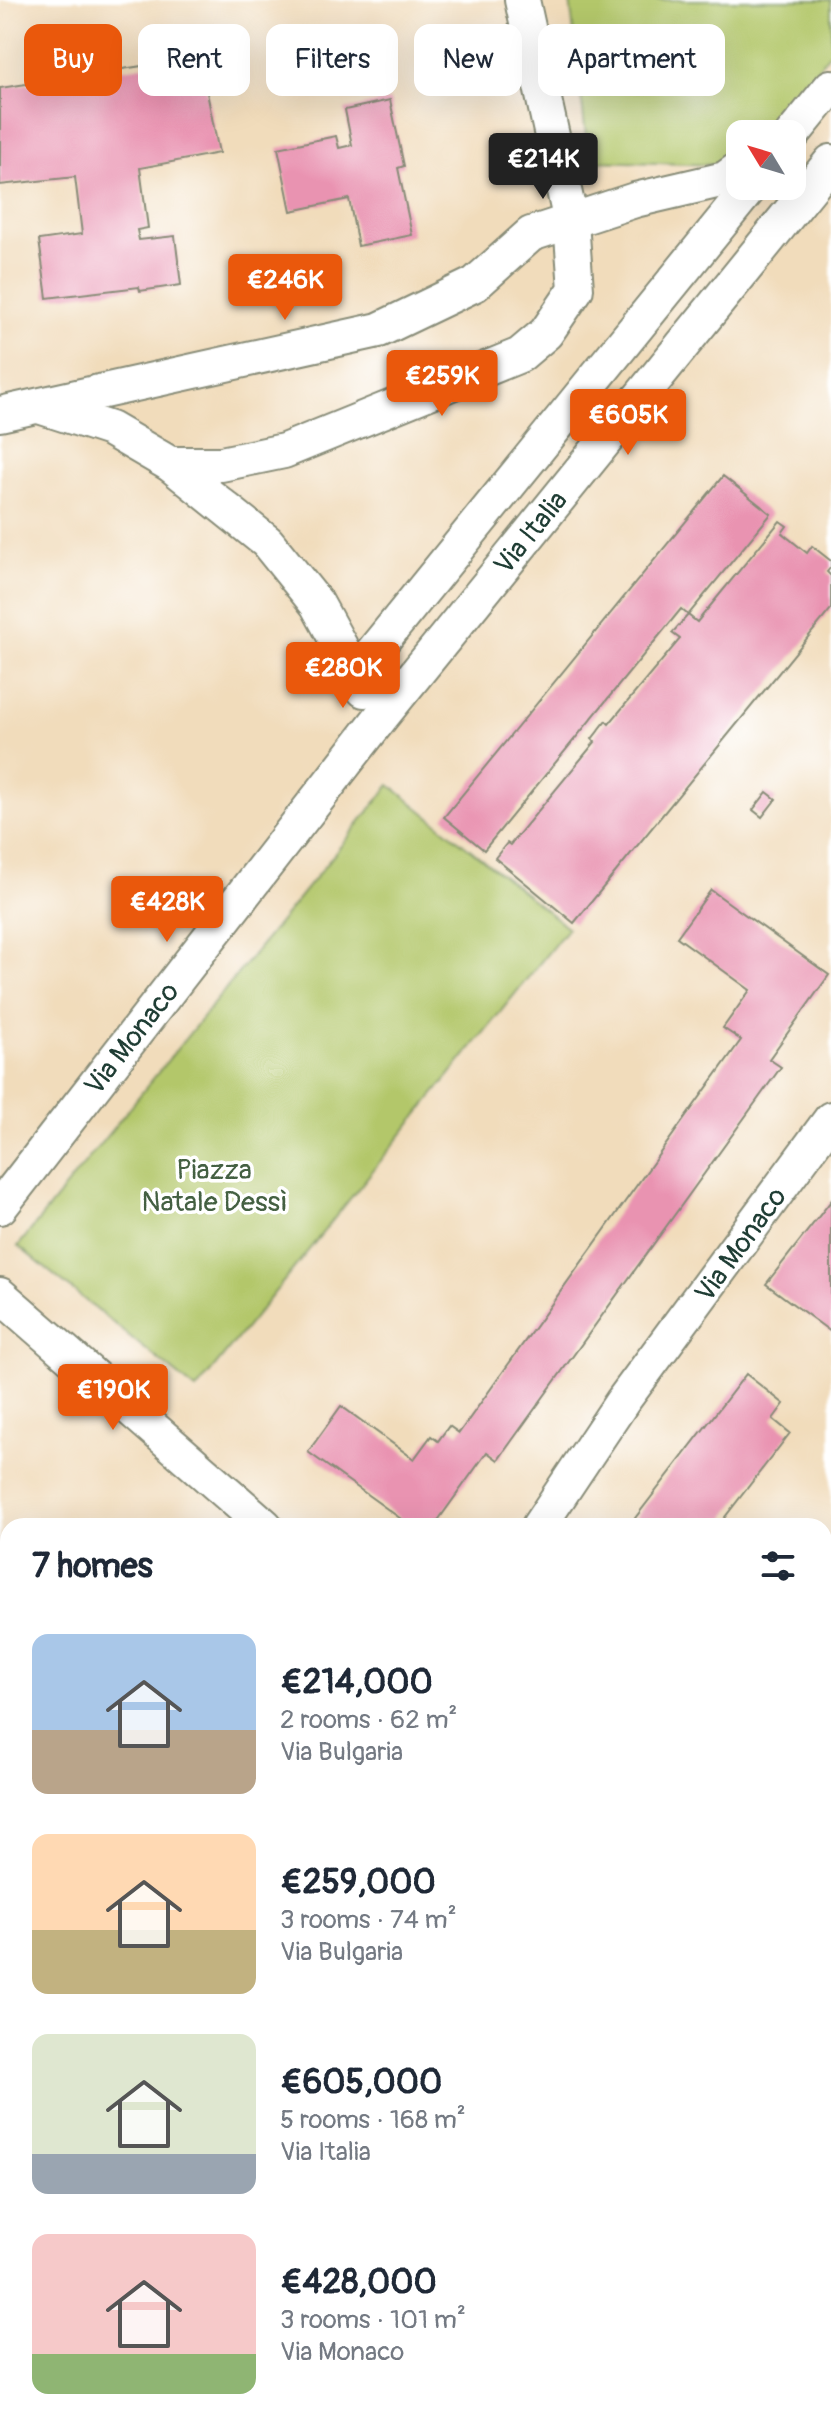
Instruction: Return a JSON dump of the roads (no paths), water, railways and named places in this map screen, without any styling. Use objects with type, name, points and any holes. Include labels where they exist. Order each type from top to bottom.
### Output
[{"type":"street","points":[[170,464],[221,464],[284,451],[520,355],[546,333],[576,289],[571,222],[522,0]]},
{"type":"street","points":[[802,120],[831,87]]},
{"type":"street","name":"Via Italia","points":[[381,717],[831,162]]},
{"type":"street","points":[[0,414],[379,330],[475,284],[531,234],[635,200],[726,178]]},
{"type":"street","name":"Via Italia","points":[[355,674],[740,200]]},
{"type":"street","points":[[131,442],[133,386]]},
{"type":"street","points":[[41,407],[110,429],[170,464],[267,542],[317,604],[381,717]]},
{"type":"street","name":"Via Monaco","points":[[0,1207],[381,717]]},
{"type":"street","name":"Via Monaco","points":[[544,1518],[622,1402],[831,1119]]},
{"type":"street","points":[[0,1295],[256,1518]]},
{"type":"park label","name":"Piazza Natale Dessì","points":[[214,1185]]}]
